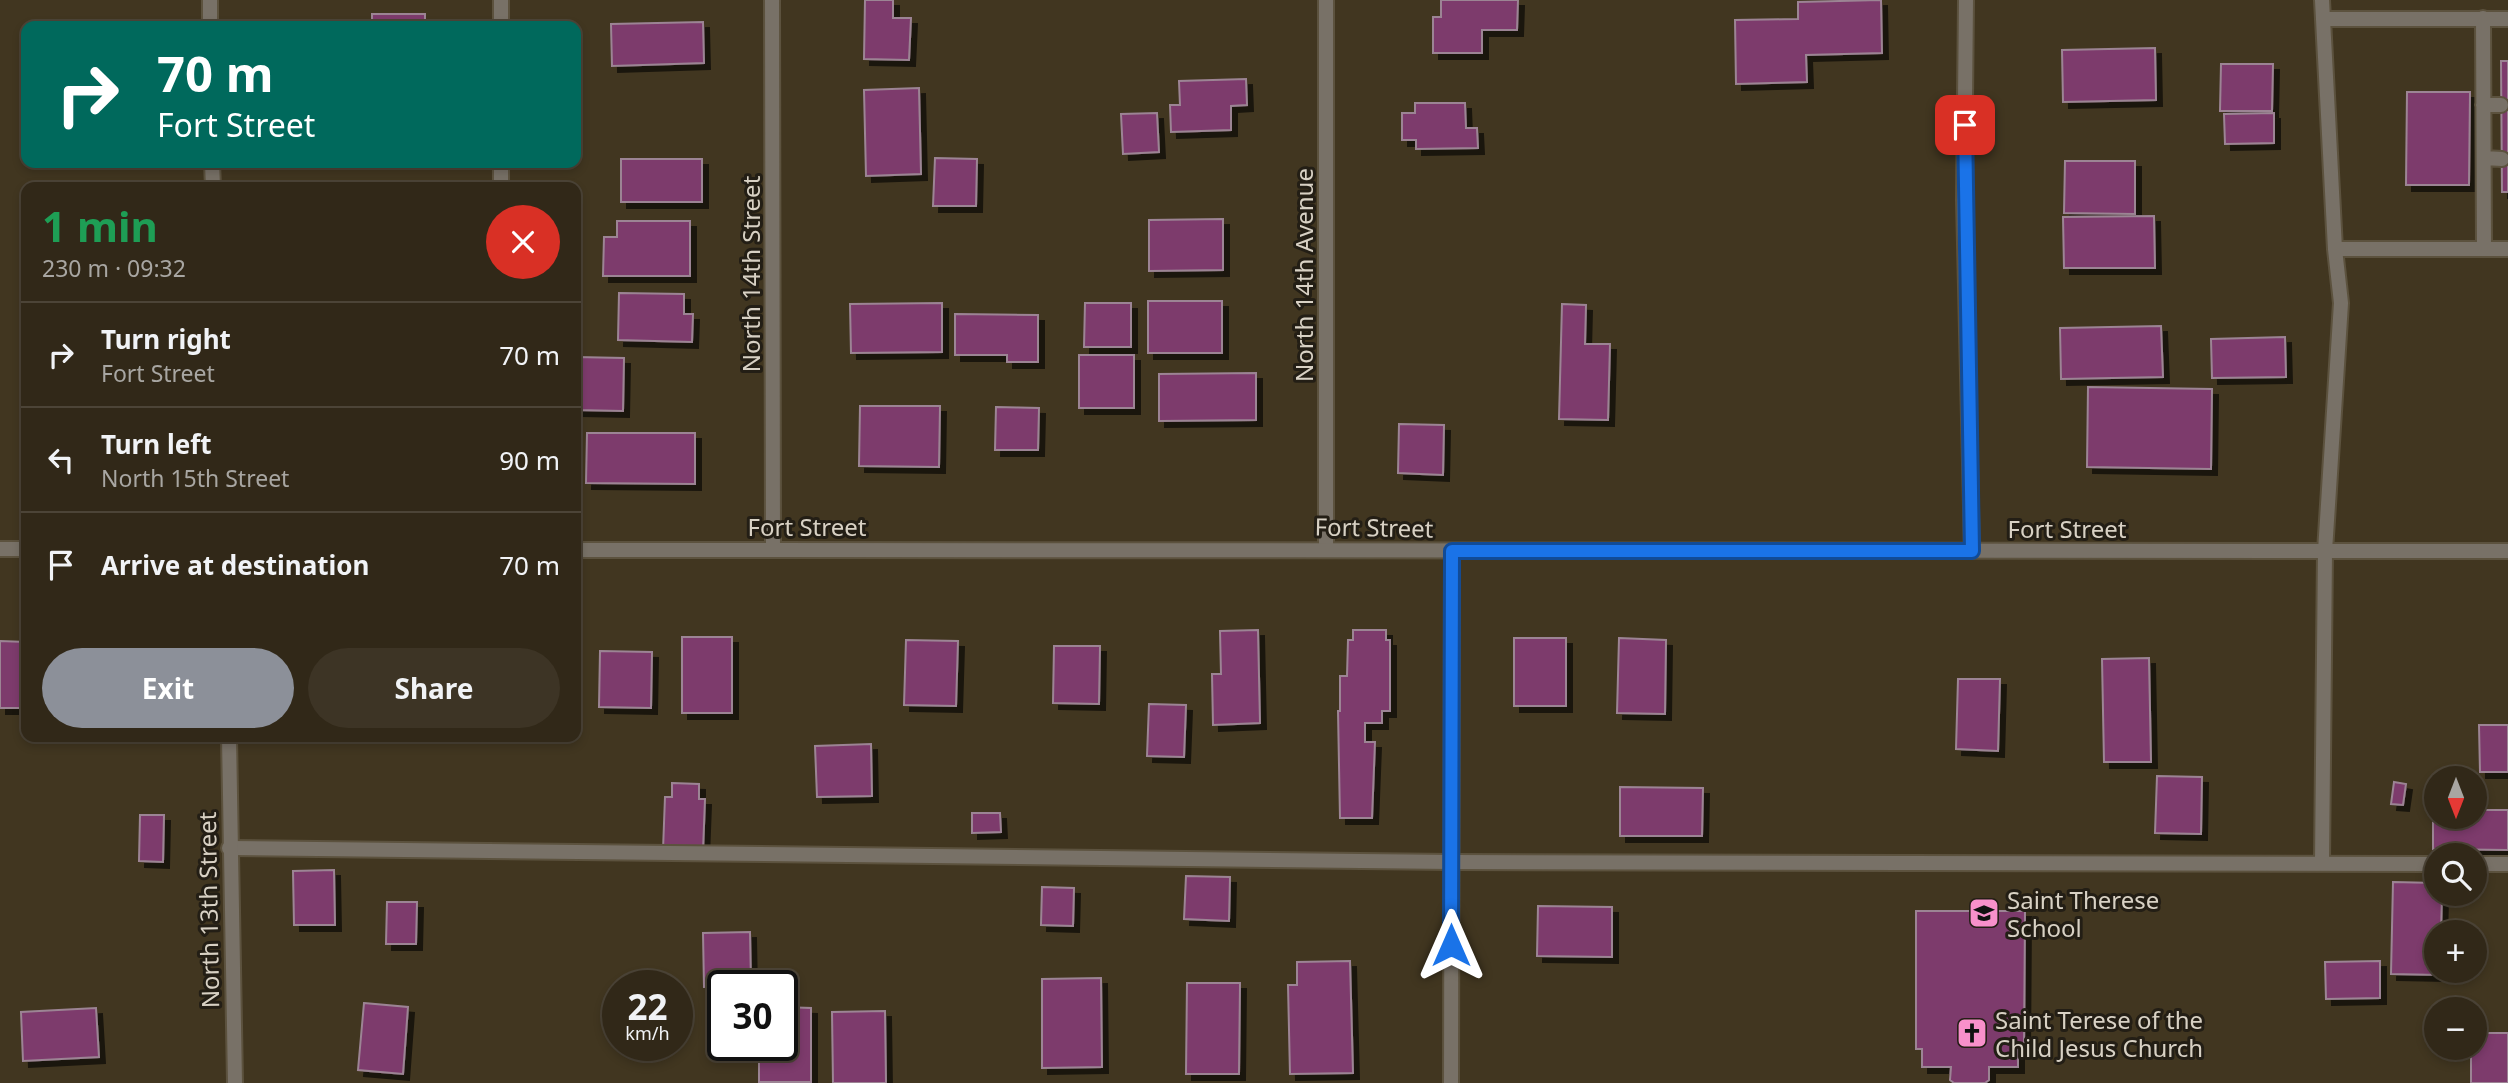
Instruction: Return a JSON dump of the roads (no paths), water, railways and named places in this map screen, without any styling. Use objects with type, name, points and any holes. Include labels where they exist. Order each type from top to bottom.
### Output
[{"type":"street","points":[[210,0],[210,21]]},
{"type":"street","points":[[501,0],[501,21]]},
{"type":"street","name":"North 14th Street","points":[[772,0],[773,549]]},
{"type":"street","name":"North 14th Avenue","points":[[1326,0],[1326,549]]},
{"type":"street","points":[[1966,0],[1964,200],[1972,551]]},
{"type":"street","points":[[2322,0],[2341,303],[2325,551],[2322,863]]},
{"type":"street","points":[[2483,18],[2484,248]]},
{"type":"street","points":[[2323,19],[2508,19]]},
{"type":"street","points":[[2483,105],[2501,105]]},
{"type":"street","points":[[2484,158],[2502,159]]},
{"type":"street","points":[[2336,248],[2508,248]]},
{"type":"street","points":[[0,549],[21,549]]},
{"type":"street","name":"Fort Street","points":[[581,550],[2508,551]]},
{"type":"street","points":[[1451,1083],[1452,551]]},
{"type":"street","name":"North 13th Street","points":[[229,742],[235,1083]]},
{"type":"street","points":[[229,848],[1452,862],[2424,864]]},
{"type":"street","points":[[2487,864],[2508,864]]},
{"type":"place","name":"Saint Therese School","points":[[1984,913]]},
{"type":"place","name":"Saint Terese of the Child Jesus Church","points":[[1972,1033]]}]
